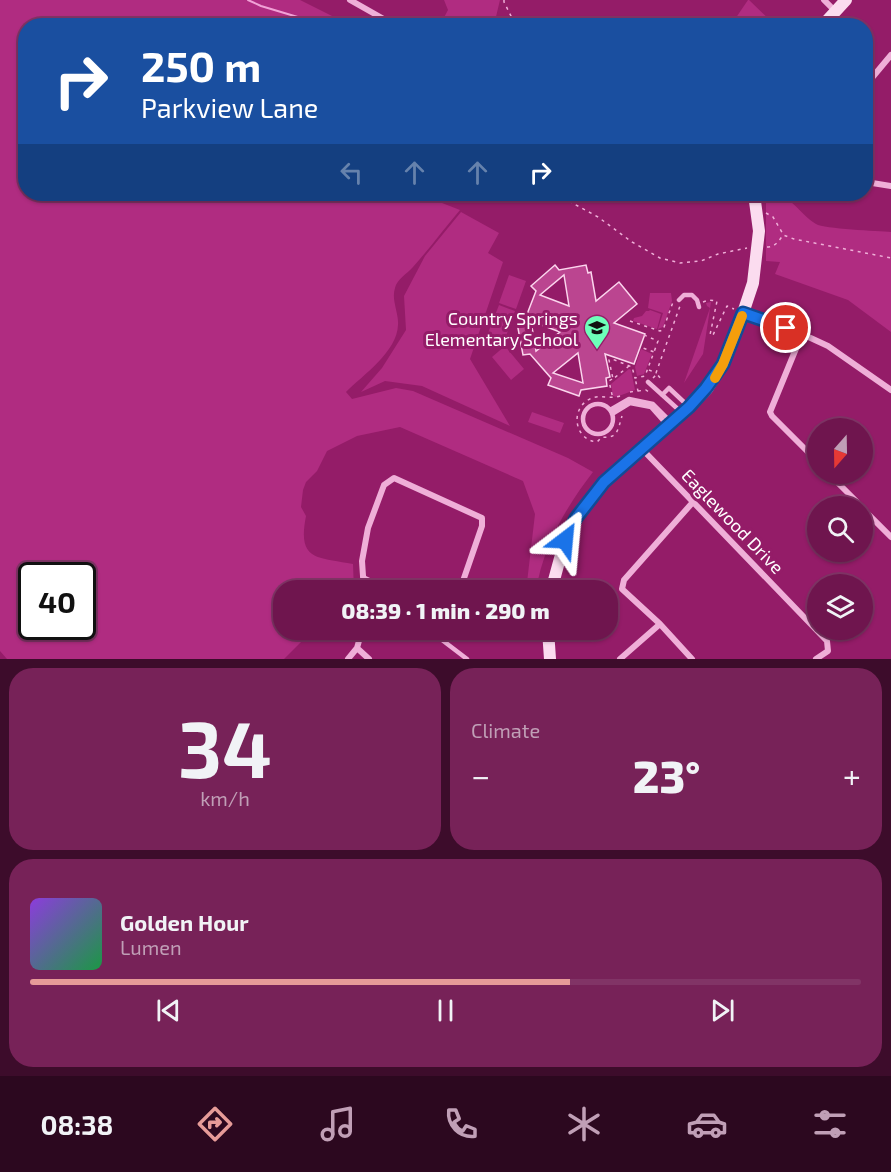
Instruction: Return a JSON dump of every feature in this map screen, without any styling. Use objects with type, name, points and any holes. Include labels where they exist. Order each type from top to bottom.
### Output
[{"type":"street","points":[[350,0],[382,18]]},
{"type":"street","points":[[824,0],[835,11]]},
{"type":"street","points":[[829,18],[846,0]]},
{"type":"street","points":[[873,77],[891,55]]},
{"type":"street","points":[[873,183],[891,186]]},
{"type":"street","points":[[554,580],[565,540],[576,518],[604,482],[686,410],[720,370],[753,283],[759,231],[756,201]]},
{"type":"street","points":[[743,313],[828,346],[891,390]]},
{"type":"street","points":[[802,334],[770,412],[807,451]]},
{"type":"street","name":"Eaglewood Drive","points":[[642,448],[827,641],[828,651],[816,659]]},
{"type":"street","points":[[363,580],[363,553],[369,528],[384,485],[394,478],[482,518],[482,526],[463,580]]},
{"type":"street","points":[[839,484],[851,496]]},
{"type":"street","points":[[692,659],[660,624],[622,589],[624,580],[693,502]]},
{"type":"street","points":[[873,518],[891,537]]},
{"type":"street","points":[[620,659],[660,624]]},
{"type":"street","points":[[348,659],[357,648],[359,640]]},
{"type":"street","points":[[549,640],[550,659]]},
{"type":"street","points":[[357,648],[369,659]]},
{"type":"lane","points":[[680,301],[684,295],[692,296],[697,300],[699,307]]},
{"type":"lane","points":[[648,382],[662,395],[686,410]]},
{"type":"lane","points":[[662,395],[669,388],[686,410]]},
{"type":"lane","points":[[611,412],[630,403],[651,407],[670,424]]},
{"type":"lane","points":[[598,404],[607,407],[611,412],[612,425],[605,432],[595,434],[584,424],[584,415],[589,407],[598,404]]},
{"type":"lane","points":[[363,577],[369,580]]},
{"type":"lane","points":[[442,640],[467,659]]},
{"type":"path","points":[[504,0],[512,18]]},
{"type":"path","points":[[569,201],[598,217],[632,242],[660,258],[680,263],[701,261],[718,254],[757,246],[771,247],[783,235]]},
{"type":"path","points":[[757,208],[773,217],[783,235],[891,258]]},
{"type":"path","points":[[648,370],[656,373],[680,301]]},
{"type":"path","points":[[613,379],[609,360],[612,359],[632,367],[635,378],[645,376],[658,341],[644,335]]},
{"type":"path","points":[[640,347],[654,352]]},
{"type":"path","points":[[613,399],[609,381],[629,366]]},
{"type":"path","points":[[648,382],[657,374],[661,379]]},
{"type":"shaded area","points":[[0,0],[300,0],[336,18],[18,18],[18,201],[437,201],[460,210],[411,270],[398,282],[394,297],[398,325],[392,344],[386,354],[346,392],[352,399],[396,388],[413,391],[568,458],[593,472],[557,528],[544,558],[538,580],[527,580],[535,514],[523,481],[400,427],[357,436],[327,451],[317,471],[306,482],[303,490],[301,507],[306,516],[304,542],[307,549],[320,558],[353,564],[354,580],[273,580],[273,640],[303,640],[284,659],[7,659],[0,651]]},
{"type":"shaded area","points":[[444,0],[500,0],[496,18],[444,18],[448,10]]},
{"type":"shaded area","points":[[749,0],[768,18],[736,18]]},
{"type":"shaded area","points":[[766,201],[790,201],[809,219],[821,226],[891,232],[891,332],[848,300],[775,274],[780,262],[766,261]]},
{"type":"shaded area","points":[[461,212],[499,233],[488,253],[503,262],[470,359],[510,426],[422,386],[385,381],[361,392],[382,368],[406,330],[404,296],[425,256]]},
{"type":"shaded area","points":[[509,275],[526,281],[516,309],[499,303]]},
{"type":"shaded area","points":[[650,293],[671,293],[672,301],[663,327],[658,329],[663,313],[648,308]]},
{"type":"shaded area","points":[[711,302],[703,354],[684,383],[710,308],[706,303]]},
{"type":"shaded area","points":[[499,305],[515,311],[505,339],[488,333]]},
{"type":"shaded area","points":[[650,310],[661,314],[657,329],[633,321],[634,318]]},
{"type":"shaded area","points":[[505,346],[524,369],[511,380],[492,357]]},
{"type":"shaded area","points":[[641,349],[652,354],[644,374],[637,376],[635,367]]},
{"type":"shaded area","points":[[629,369],[635,390],[613,396],[611,384]]},
{"type":"shaded area","points":[[532,412],[564,423],[560,433],[528,422]]},
{"type":"building","points":[[555,265],[559,270],[586,265],[588,273],[591,272],[596,301],[619,282],[637,304],[614,323],[645,334],[634,364],[605,354],[610,377],[606,378],[607,386],[581,390],[579,396],[548,385],[551,378],[530,354],[523,355],[517,323],[524,322],[536,291],[531,286]],"holes":[[[564,275],[569,306],[540,295]],[[531,321],[560,332],[536,351]],[[578,353],[583,383],[553,373]]]},
{"type":"waterway","points":[[248,0],[301,18]]},
{"type":"slow traffic","points":[[715,378],[742,316]]},
{"type":"place","name":"Country Springs Elementary School","points":[[597,351]]},
{"type":"route","points":[[565,540],[576,518],[604,482],[669,426],[706,388],[723,364],[743,313],[786,328]]}]
